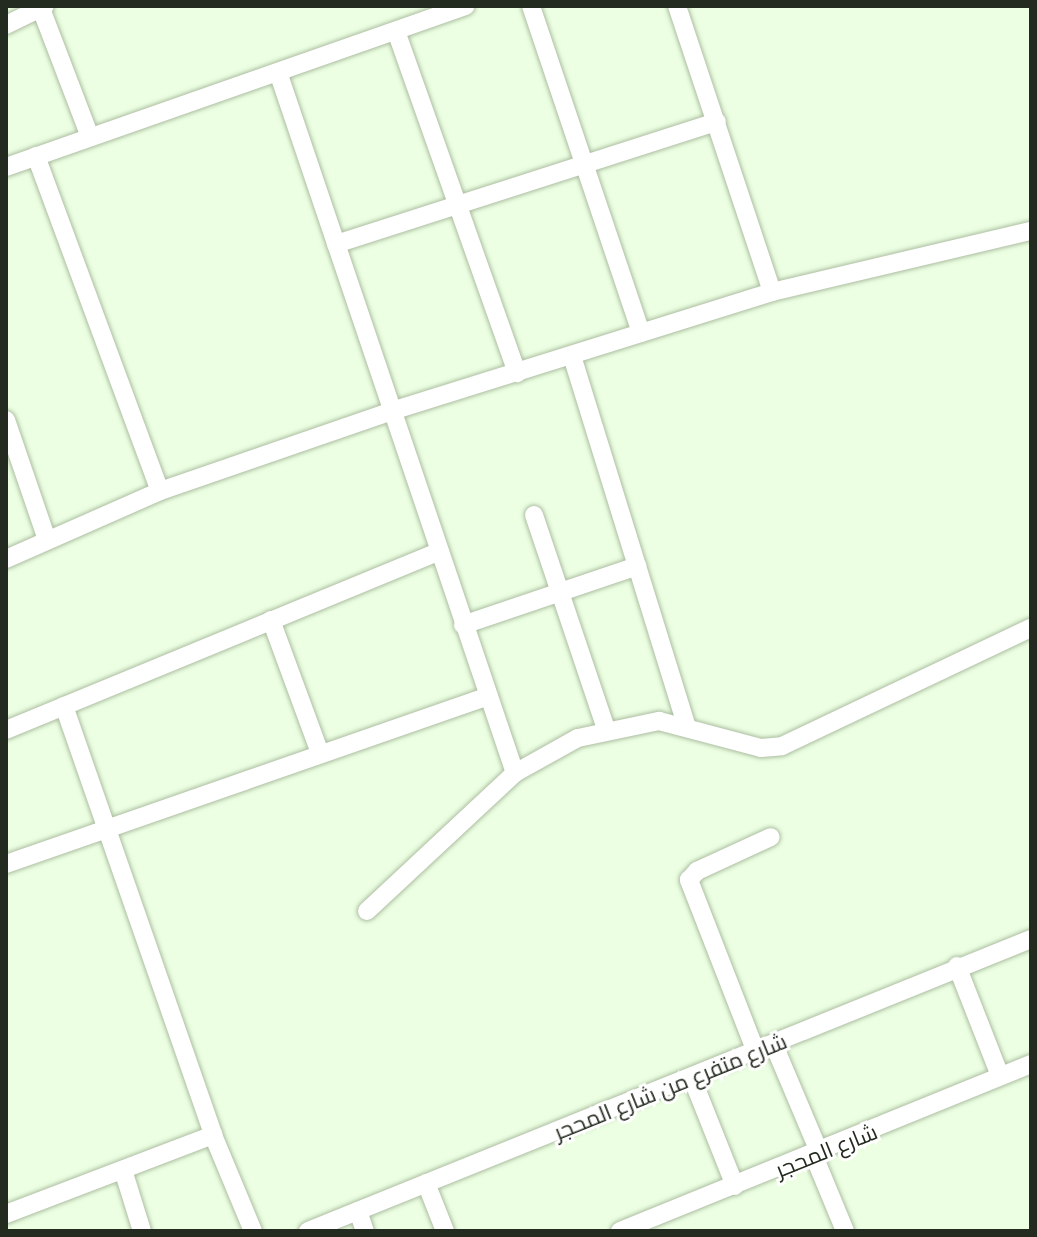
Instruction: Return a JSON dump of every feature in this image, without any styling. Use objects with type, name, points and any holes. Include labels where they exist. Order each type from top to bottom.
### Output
[{"type":"street","points":[[6,167],[466,6]]},
{"type":"street","points":[[531,6],[641,333]]},
{"type":"street","points":[[677,6],[772,292]]},
{"type":"street","points":[[6,25],[42,7],[90,137]]},
{"type":"street","points":[[396,31],[517,373]]},
{"type":"street","points":[[278,72],[515,773]]},
{"type":"street","points":[[336,244],[717,122]]},
{"type":"street","points":[[36,156],[160,491]]},
{"type":"street","points":[[6,559],[160,491],[392,411],[772,292],[1031,231]]},
{"type":"street","points":[[572,356],[686,725]]},
{"type":"street","points":[[6,420],[47,540]]},
{"type":"street","points":[[534,515],[606,729]]},
{"type":"street","points":[[6,730],[440,551]]},
{"type":"street","points":[[463,625],[637,566]]},
{"type":"street","points":[[271,620],[320,753]]},
{"type":"street","points":[[367,911],[515,773],[555,749],[606,729],[659,721],[686,725],[761,748],[782,746],[1031,628]]},
{"type":"street","points":[[6,864],[489,696]]},
{"type":"street","points":[[64,706],[213,1135],[253,1231]]},
{"type":"street","points":[[771,837],[697,871],[689,880],[765,1049],[817,1155],[845,1231]]},
{"type":"street","name":"شارع متفرع من شارع المحجر","points":[[308,1231],[765,1049],[957,966],[1031,939]]},
{"type":"street","points":[[957,966],[1000,1076]]},
{"type":"street","name":"شارع المحجر","points":[[620,1231],[817,1155],[1031,1064]]},
{"type":"street","points":[[692,1078],[735,1186]]},
{"type":"street","points":[[6,1214],[213,1135]]},
{"type":"street","points":[[123,1170],[142,1231]]},
{"type":"street","points":[[426,1183],[445,1231]]},
{"type":"street","points":[[358,1211],[365,1231]]}]
